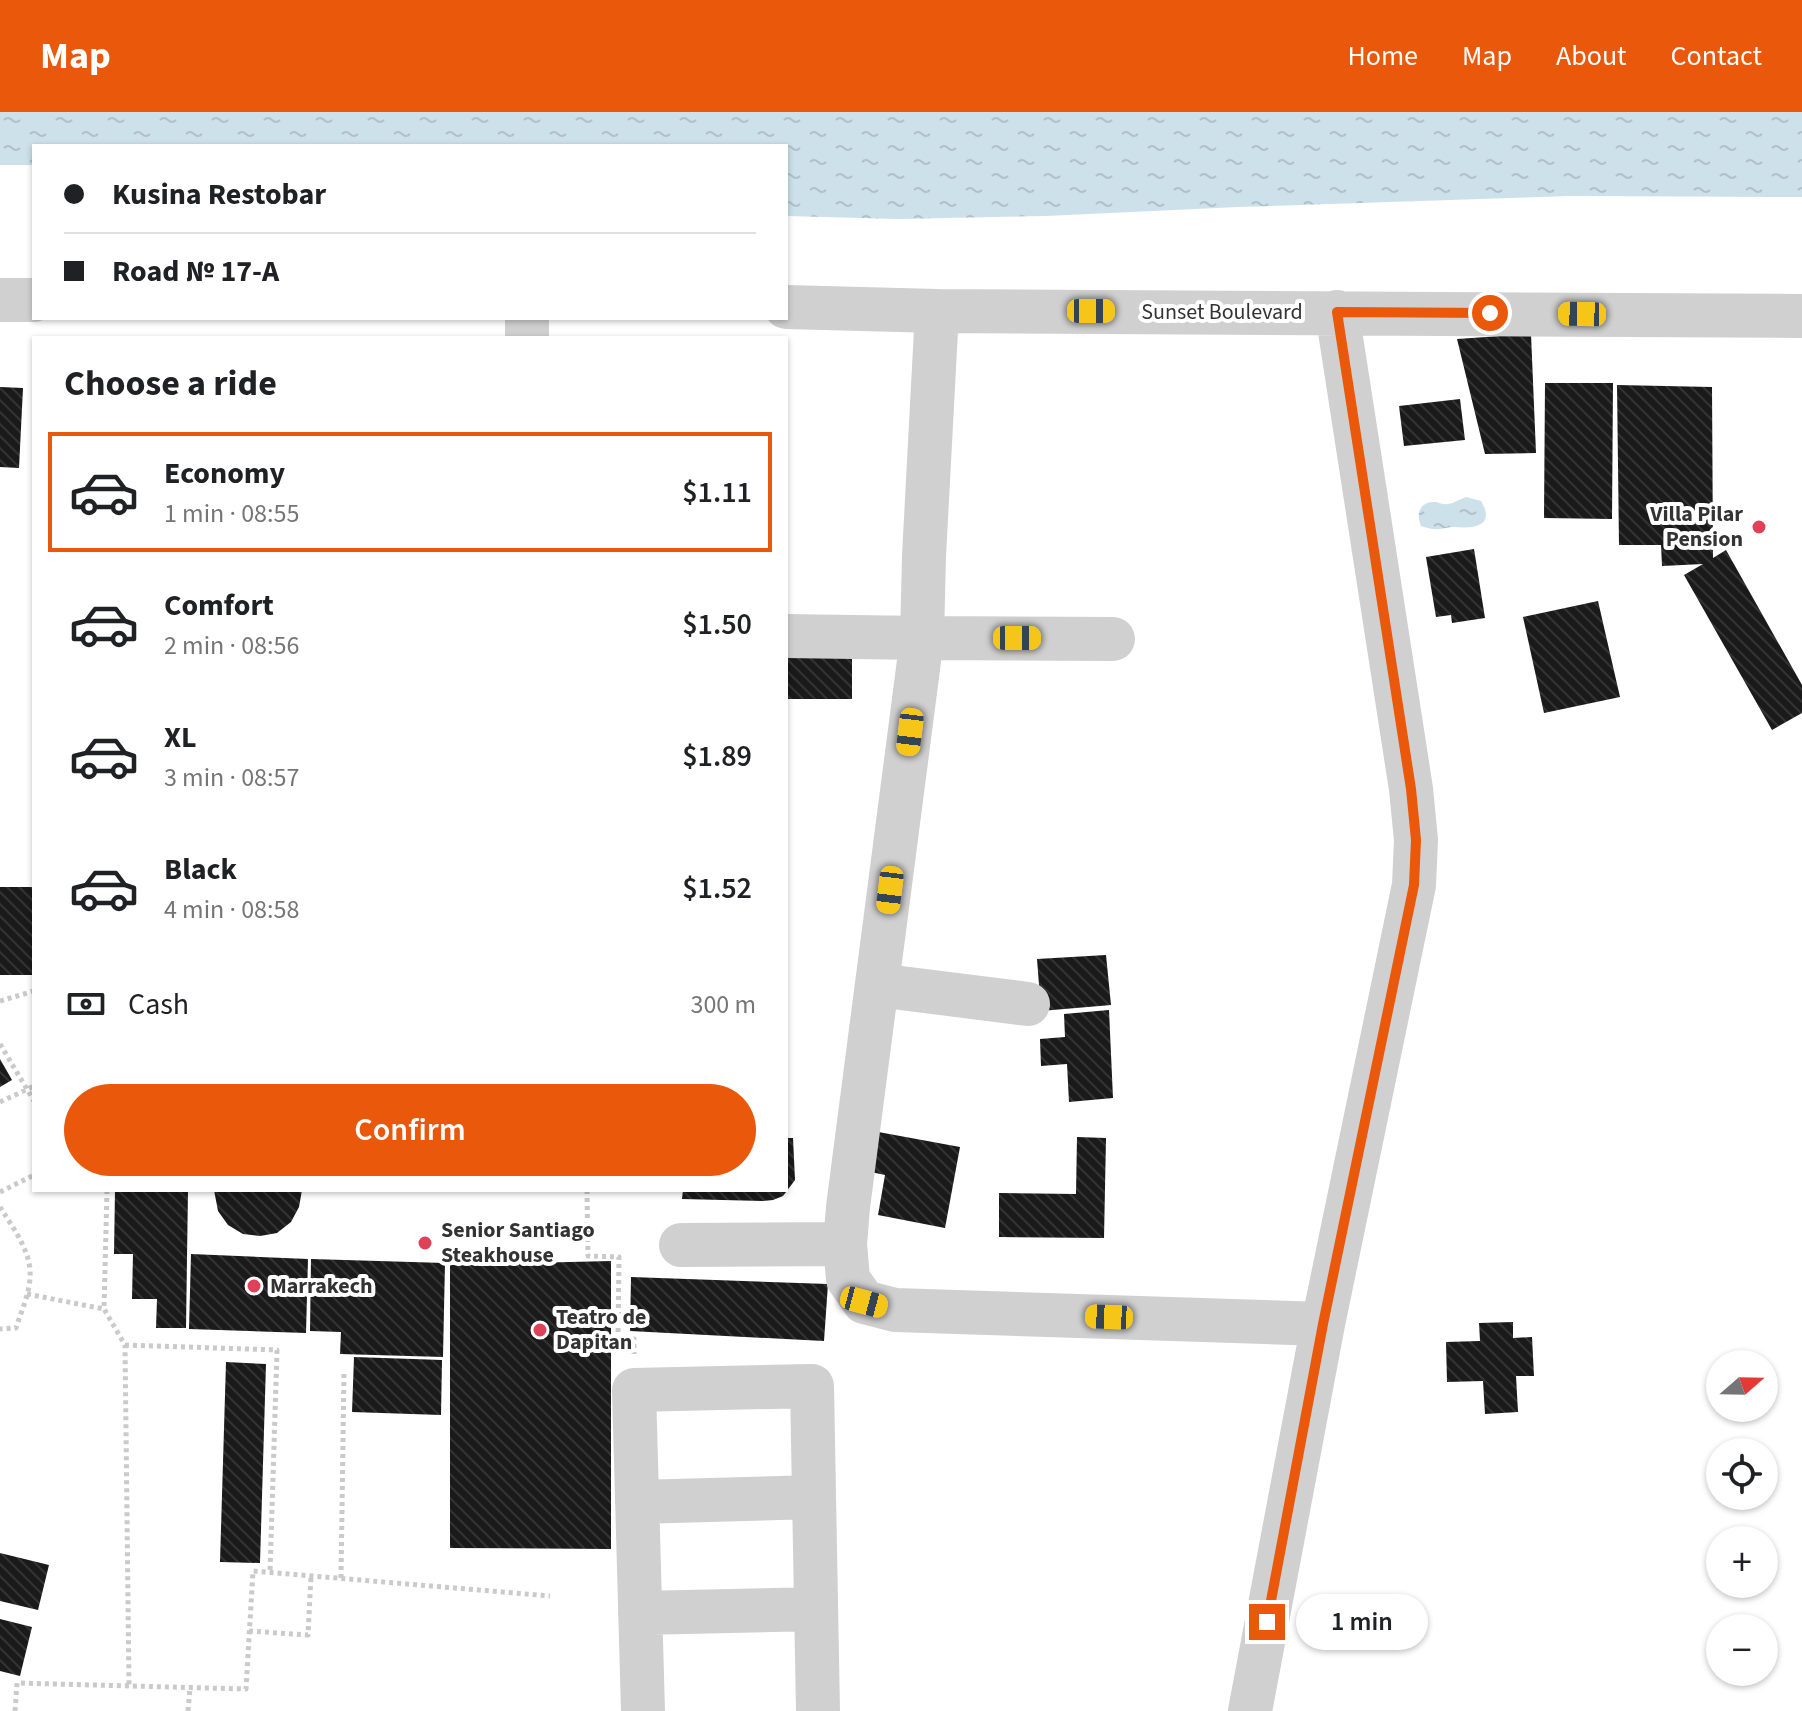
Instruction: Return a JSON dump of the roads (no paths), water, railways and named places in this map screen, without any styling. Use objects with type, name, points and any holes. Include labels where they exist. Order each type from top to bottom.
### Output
[{"type":"street","points":[[0,300],[32,300]]},
{"type":"street","name":"Sunset Boulevard","points":[[788,307],[1800,318]]},
{"type":"street","points":[[937,311],[922,638],[845,1244],[848,1279],[864,1302],[895,1310],[1323,1324]]},
{"type":"street","points":[[1250,1711],[1323,1324],[1414,885],[1416,840],[1411,789],[1337,312]]},
{"type":"street","points":[[788,636],[1113,639]]},
{"type":"street","points":[[877,985],[1028,1004]]},
{"type":"street","points":[[681,1245],[845,1244]]},
{"type":"street","points":[[643,1711],[634,1390],[812,1386],[818,1711]]},
{"type":"street","points":[[637,1502],[814,1497]]},
{"type":"street","points":[[640,1613],[816,1609]]},
{"type":"water","points":[[0,112],[1802,112],[1802,197],[1571,196],[899,219],[788,216],[788,144],[32,144],[32,165],[0,165]]},
{"type":"water","points":[[1466,497],[1481,501],[1486,516],[1481,524],[1437,529],[1421,526],[1419,514],[1425,504],[1449,504]]},
{"type":"place","name":"Villa Pilar Pension","points":[[1759,527]]},
{"type":"place","name":"Senior Santiago Steakhouse","points":[[425,1243]]},
{"type":"place","name":"Marrakech","points":[[254,1286]]},
{"type":"place","name":"Teatro de Dapitan","points":[[540,1330]]}]
